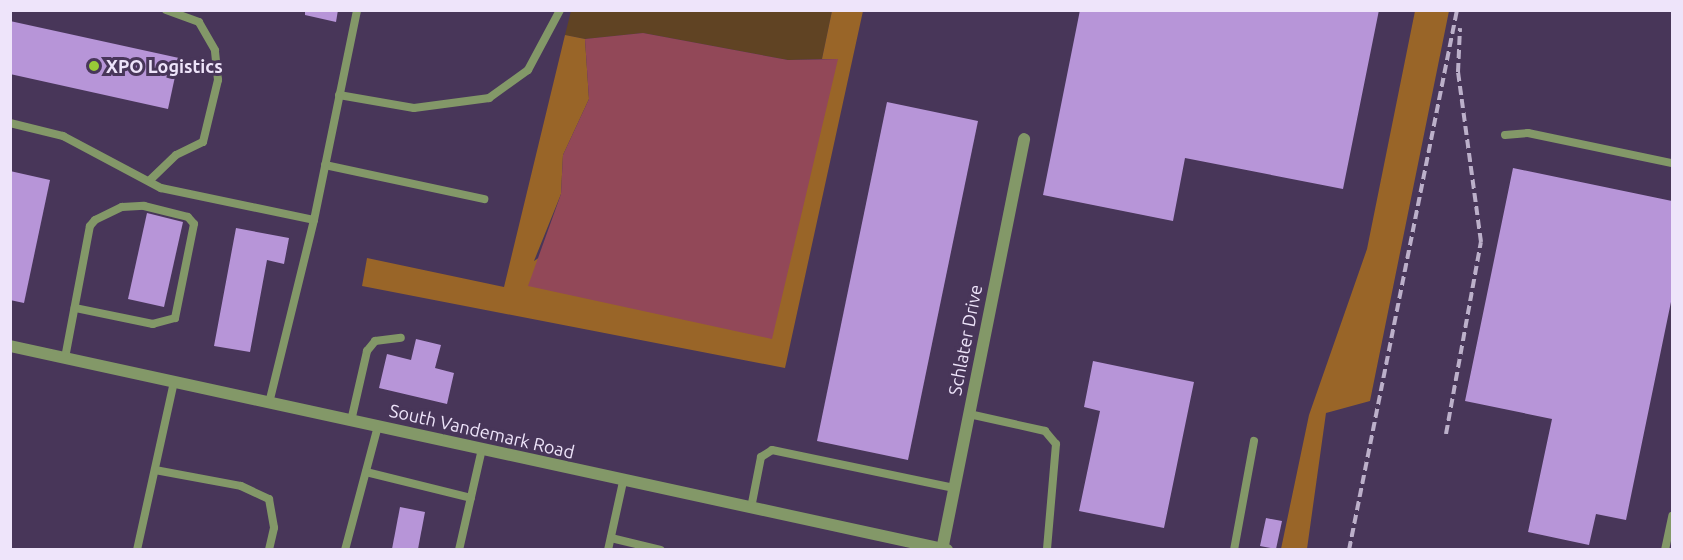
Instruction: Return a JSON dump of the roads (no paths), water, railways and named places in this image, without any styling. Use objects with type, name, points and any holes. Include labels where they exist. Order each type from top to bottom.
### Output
[{"type":"street","name":"Schlater Drive","points":[[943,549],[1024,139]]},
{"type":"street","name":"South Vandemark Road","points":[[10,346],[623,482],[943,549]]},
{"type":"lane","points":[[149,182],[176,155],[202,142],[218,80],[215,50],[199,22],[166,10]]},
{"type":"lane","points":[[268,403],[314,220],[357,10]]},
{"type":"lane","points":[[339,95],[414,108],[489,98],[528,70],[560,10]]},
{"type":"lane","points":[[10,123],[63,136],[149,182],[314,220]]},
{"type":"lane","points":[[1505,135],[1528,133],[1672,163]]},
{"type":"lane","points":[[325,165],[484,199]]},
{"type":"lane","points":[[65,358],[75,308],[95,220],[122,207],[144,206],[189,217],[194,224],[175,318],[153,324],[75,308]]},
{"type":"lane","points":[[351,421],[367,351],[375,341],[401,338]]},
{"type":"lane","points":[[137,549],[174,382]]},
{"type":"lane","points":[[969,414],[1045,431],[1056,444],[1047,549]]},
{"type":"lane","points":[[345,549],[378,426]]},
{"type":"lane","points":[[1234,549],[1254,441]]},
{"type":"lane","points":[[459,549],[482,449]]},
{"type":"lane","points":[[751,508],[761,457],[772,450],[954,488]]},
{"type":"lane","points":[[155,470],[241,486],[269,499],[274,528],[269,549]]},
{"type":"lane","points":[[366,472],[471,498]]},
{"type":"lane","points":[[608,549],[623,482]]},
{"type":"lane","points":[[1665,549],[1672,516]]},
{"type":"lane","points":[[611,538],[661,549]]},
{"type":"railway","points":[[1349,550],[1457,10]]},
{"type":"railway","points":[[1446,434],[1481,242],[1458,72],[1460,28]]},
{"type":"place","name":"XPO Logistics","points":[[94,66]]}]
